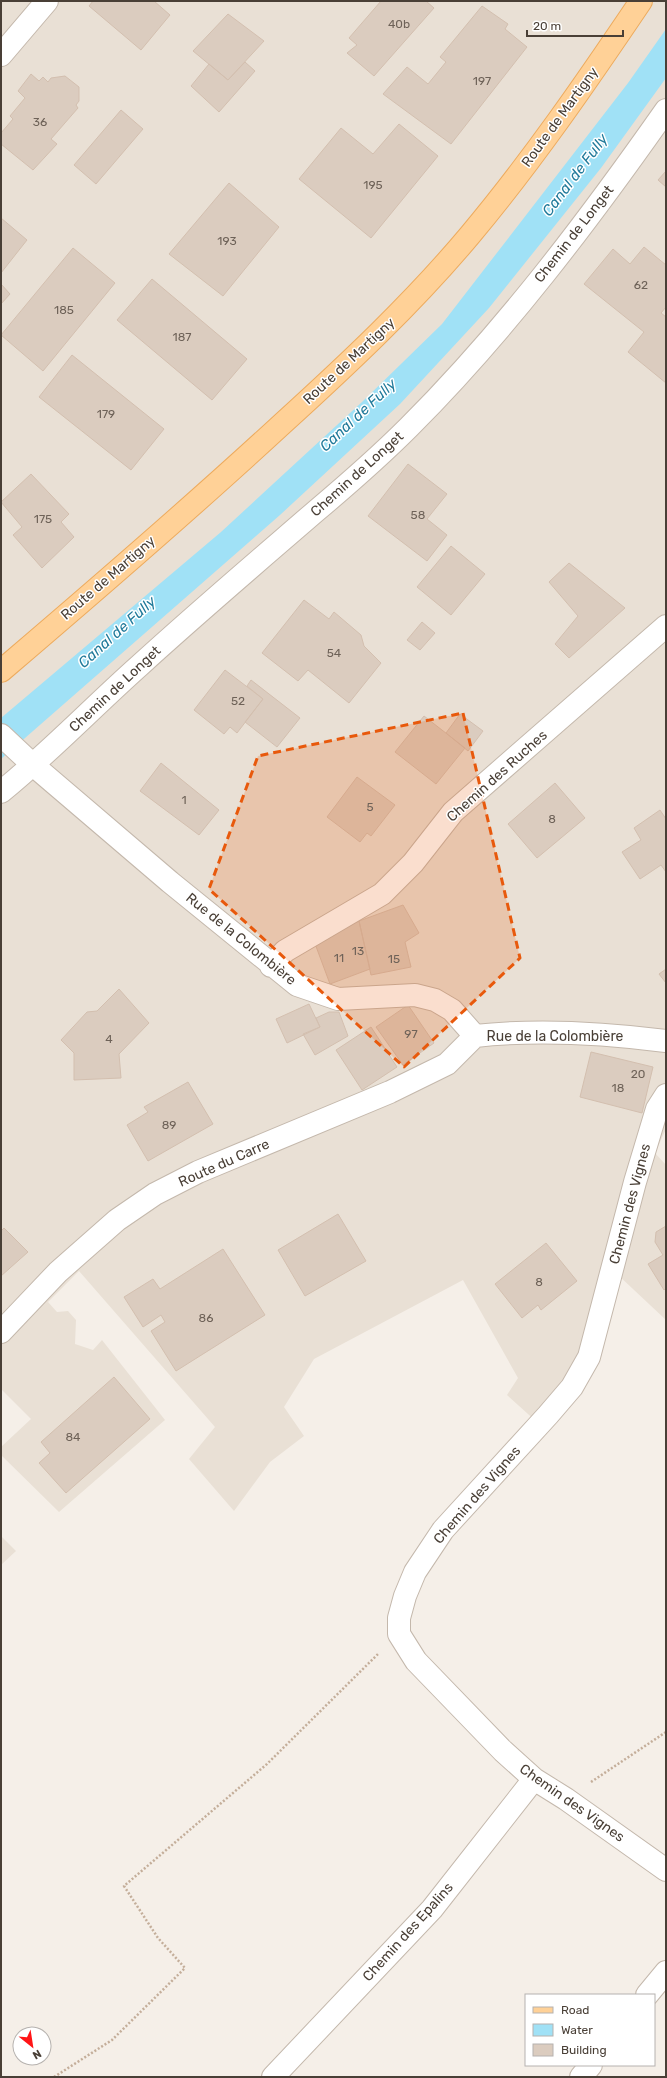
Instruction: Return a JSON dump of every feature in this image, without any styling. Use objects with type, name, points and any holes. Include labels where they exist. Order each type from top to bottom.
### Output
[{"type":"main road","name":"Route de Martigny","points":[[1,671],[215,486],[392,321],[470,235],[513,182],[588,79],[641,1]]},
{"type":"street","points":[[1,55],[47,1]]},
{"type":"street","name":"Chemin de Longet","points":[[1,792],[26,758],[139,666],[408,428],[469,364],[543,275],[624,171],[666,110]]},
{"type":"street","name":"Chemin des Ruches","points":[[271,966],[285,951],[382,894],[413,863],[453,812],[666,626]]},
{"type":"street","name":"Rue de la Colombière","points":[[1,735],[26,758],[271,966],[297,985],[338,999],[415,995],[435,1000],[452,1010],[475,1036],[505,1033],[612,1034],[666,1041]]},
{"type":"street","name":"Route du Carre","points":[[1,1332],[58,1272],[117,1220],[155,1194],[198,1172],[412,1081],[447,1064],[461,1052],[475,1036]]},
{"type":"street","name":"Chemin des Vignes","points":[[666,1094],[657,1109],[635,1182],[589,1357],[572,1387],[548,1416],[443,1530],[415,1572],[405,1596],[399,1618],[399,1634],[416,1661],[503,1752],[534,1779],[566,1799],[666,1870]]},
{"type":"street","name":"Chemin des Epalins","points":[[273,2077],[432,1908],[534,1779]]},
{"type":"street","points":[[648,1994],[666,1972]]},
{"type":"street","points":[[581,2077],[590,2066]]},
{"type":"path","points":[[54,2077],[112,2040],[185,1968],[158,1938],[124,1886],[267,1764],[399,1634]]},
{"type":"path","points":[[566,1799],[666,1732]]},
{"type":"highlighted area","points":[[463,713],[520,958],[404,1067],[209,889],[258,756]]},
{"type":"shaded area","points":[[1,1],[666,1],[666,1129],[655,1153],[666,1165],[666,1320],[617,1274],[601,1357],[587,1383],[548,1432],[507,1395],[518,1378],[463,1280],[314,1359],[284,1407],[304,1436],[270,1462],[234,1511],[189,1459],[215,1427],[79,1271],[48,1302],[57,1312],[68,1311],[76,1320],[75,1344],[93,1350],[102,1340],[165,1420],[59,1512],[1,1455],[1,1447],[31,1419],[1,1389]]},
{"type":"shaded area","points":[[1,1536],[16,1551],[1,1565]]},
{"type":"water","name":"Canal de Fully","points":[[666,29],[666,78],[601,168],[489,308],[400,404],[280,515],[1,759],[1,718],[221,532],[362,402],[442,324],[628,83]]},
{"type":"building","points":[[93,1],[154,1],[170,15],[141,50],[89,6]]},
{"type":"building","points":[[381,1],[426,1],[434,8],[374,76],[347,53],[357,45],[349,38]]},
{"type":"building","points":[[482,6],[508,24],[505,29],[527,47],[451,144],[383,94],[407,67],[428,84],[446,62],[440,57]]},
{"type":"building","points":[[228,14],[264,41],[228,80],[193,51]]},
{"type":"building","points":[[245,62],[255,71],[219,112],[191,86],[209,64],[228,80]]},
{"type":"building","points":[[31,74],[39,81],[43,77],[48,82],[51,78],[65,76],[79,87],[79,101],[76,105],[78,108],[51,139],[57,144],[33,170],[1,144],[1,133],[13,119],[10,116],[25,98],[18,91]]},
{"type":"building","points":[[121,110],[143,129],[96,184],[74,165]]},
{"type":"building","points":[[399,124],[438,156],[371,238],[299,179],[341,128],[373,154]]},
{"type":"building","points":[[666,171],[666,187],[658,180]]},
{"type":"building","points":[[229,183],[279,227],[223,296],[169,254]]},
{"type":"building","points":[[1,218],[27,240],[1,273]]},
{"type":"building","points":[[644,247],[666,265],[666,307],[661,313],[666,317],[666,383],[628,352],[644,332],[584,284],[613,249],[630,264]]},
{"type":"building","points":[[73,248],[115,283],[43,371],[1,335]]},
{"type":"building","points":[[152,279],[247,359],[212,400],[117,320]]},
{"type":"building","points":[[1,284],[10,294],[1,304]]},
{"type":"building","points":[[72,355],[164,429],[131,470],[39,397]]},
{"type":"building","points":[[408,464],[447,494],[427,519],[447,535],[427,561],[368,516]]},
{"type":"building","points":[[31,474],[69,514],[61,522],[74,537],[42,568],[13,535],[22,527],[1,502]]},
{"type":"building","points":[[451,546],[485,574],[451,615],[417,587]]},
{"type":"building","points":[[569,563],[625,608],[569,658],[555,644],[578,616],[549,582]]},
{"type":"building","points":[[304,600],[329,619],[334,612],[361,635],[364,646],[381,663],[349,703],[308,670],[298,681],[262,653]]},
{"type":"building","points":[[422,622],[435,633],[420,650],[407,640]]},
{"type":"building","points":[[225,670],[263,699],[237,733],[230,727],[224,734],[194,710]]},
{"type":"building","points":[[251,680],[300,718],[277,747],[245,722],[263,699],[247,686]]},
{"type":"building","points":[[460,714],[483,731],[468,751],[446,733]]},
{"type":"building","points":[[424,716],[465,748],[436,784],[395,752]]},
{"type":"building","points":[[161,763],[219,810],[199,835],[140,791]]},
{"type":"building","points":[[357,777],[395,805],[371,836],[367,833],[360,842],[327,817]]},
{"type":"building","points":[[555,783],[585,818],[537,858],[508,824]]},
{"type":"building","points":[[660,810],[666,819],[666,872],[661,865],[640,879],[622,852],[641,840],[634,828]]},
{"type":"building","points":[[403,905],[419,933],[405,942],[411,967],[371,975],[359,921]]},
{"type":"building","points":[[359,921],[370,969],[330,984],[314,941]]},
{"type":"building","points":[[666,969],[666,983],[659,974]]},
{"type":"building","points":[[119,989],[149,1023],[119,1054],[121,1078],[74,1080],[74,1053],[61,1040],[87,1012],[97,1011]]},
{"type":"building","points":[[309,1004],[320,1027],[287,1043],[276,1019]]},
{"type":"building","points":[[408,1005],[434,1043],[403,1065],[376,1027]]},
{"type":"building","points":[[329,1012],[339,1012],[348,1036],[315,1055],[303,1034],[320,1027],[316,1018]]},
{"type":"building","points":[[371,1027],[397,1067],[362,1090],[336,1050]]},
{"type":"building","points":[[591,1052],[653,1067],[642,1113],[580,1097]]},
{"type":"building","points":[[188,1082],[213,1124],[148,1161],[127,1125],[148,1112],[144,1107]]},
{"type":"building","points":[[338,1214],[366,1261],[305,1296],[278,1250]]},
{"type":"building","points":[[666,1226],[666,1288],[664,1290],[648,1264],[663,1255],[655,1242],[656,1232]]},
{"type":"building","points":[[4,1228],[28,1252],[1,1276],[1,1231]]},
{"type":"building","points":[[546,1243],[577,1281],[541,1310],[538,1305],[522,1318],[495,1284]]},
{"type":"building","points":[[223,1249],[265,1315],[176,1371],[151,1331],[165,1322],[161,1315],[143,1327],[124,1297],[153,1279],[160,1289]]},
{"type":"building","points":[[114,1377],[150,1419],[66,1493],[39,1463],[50,1453],[41,1442]]}]
